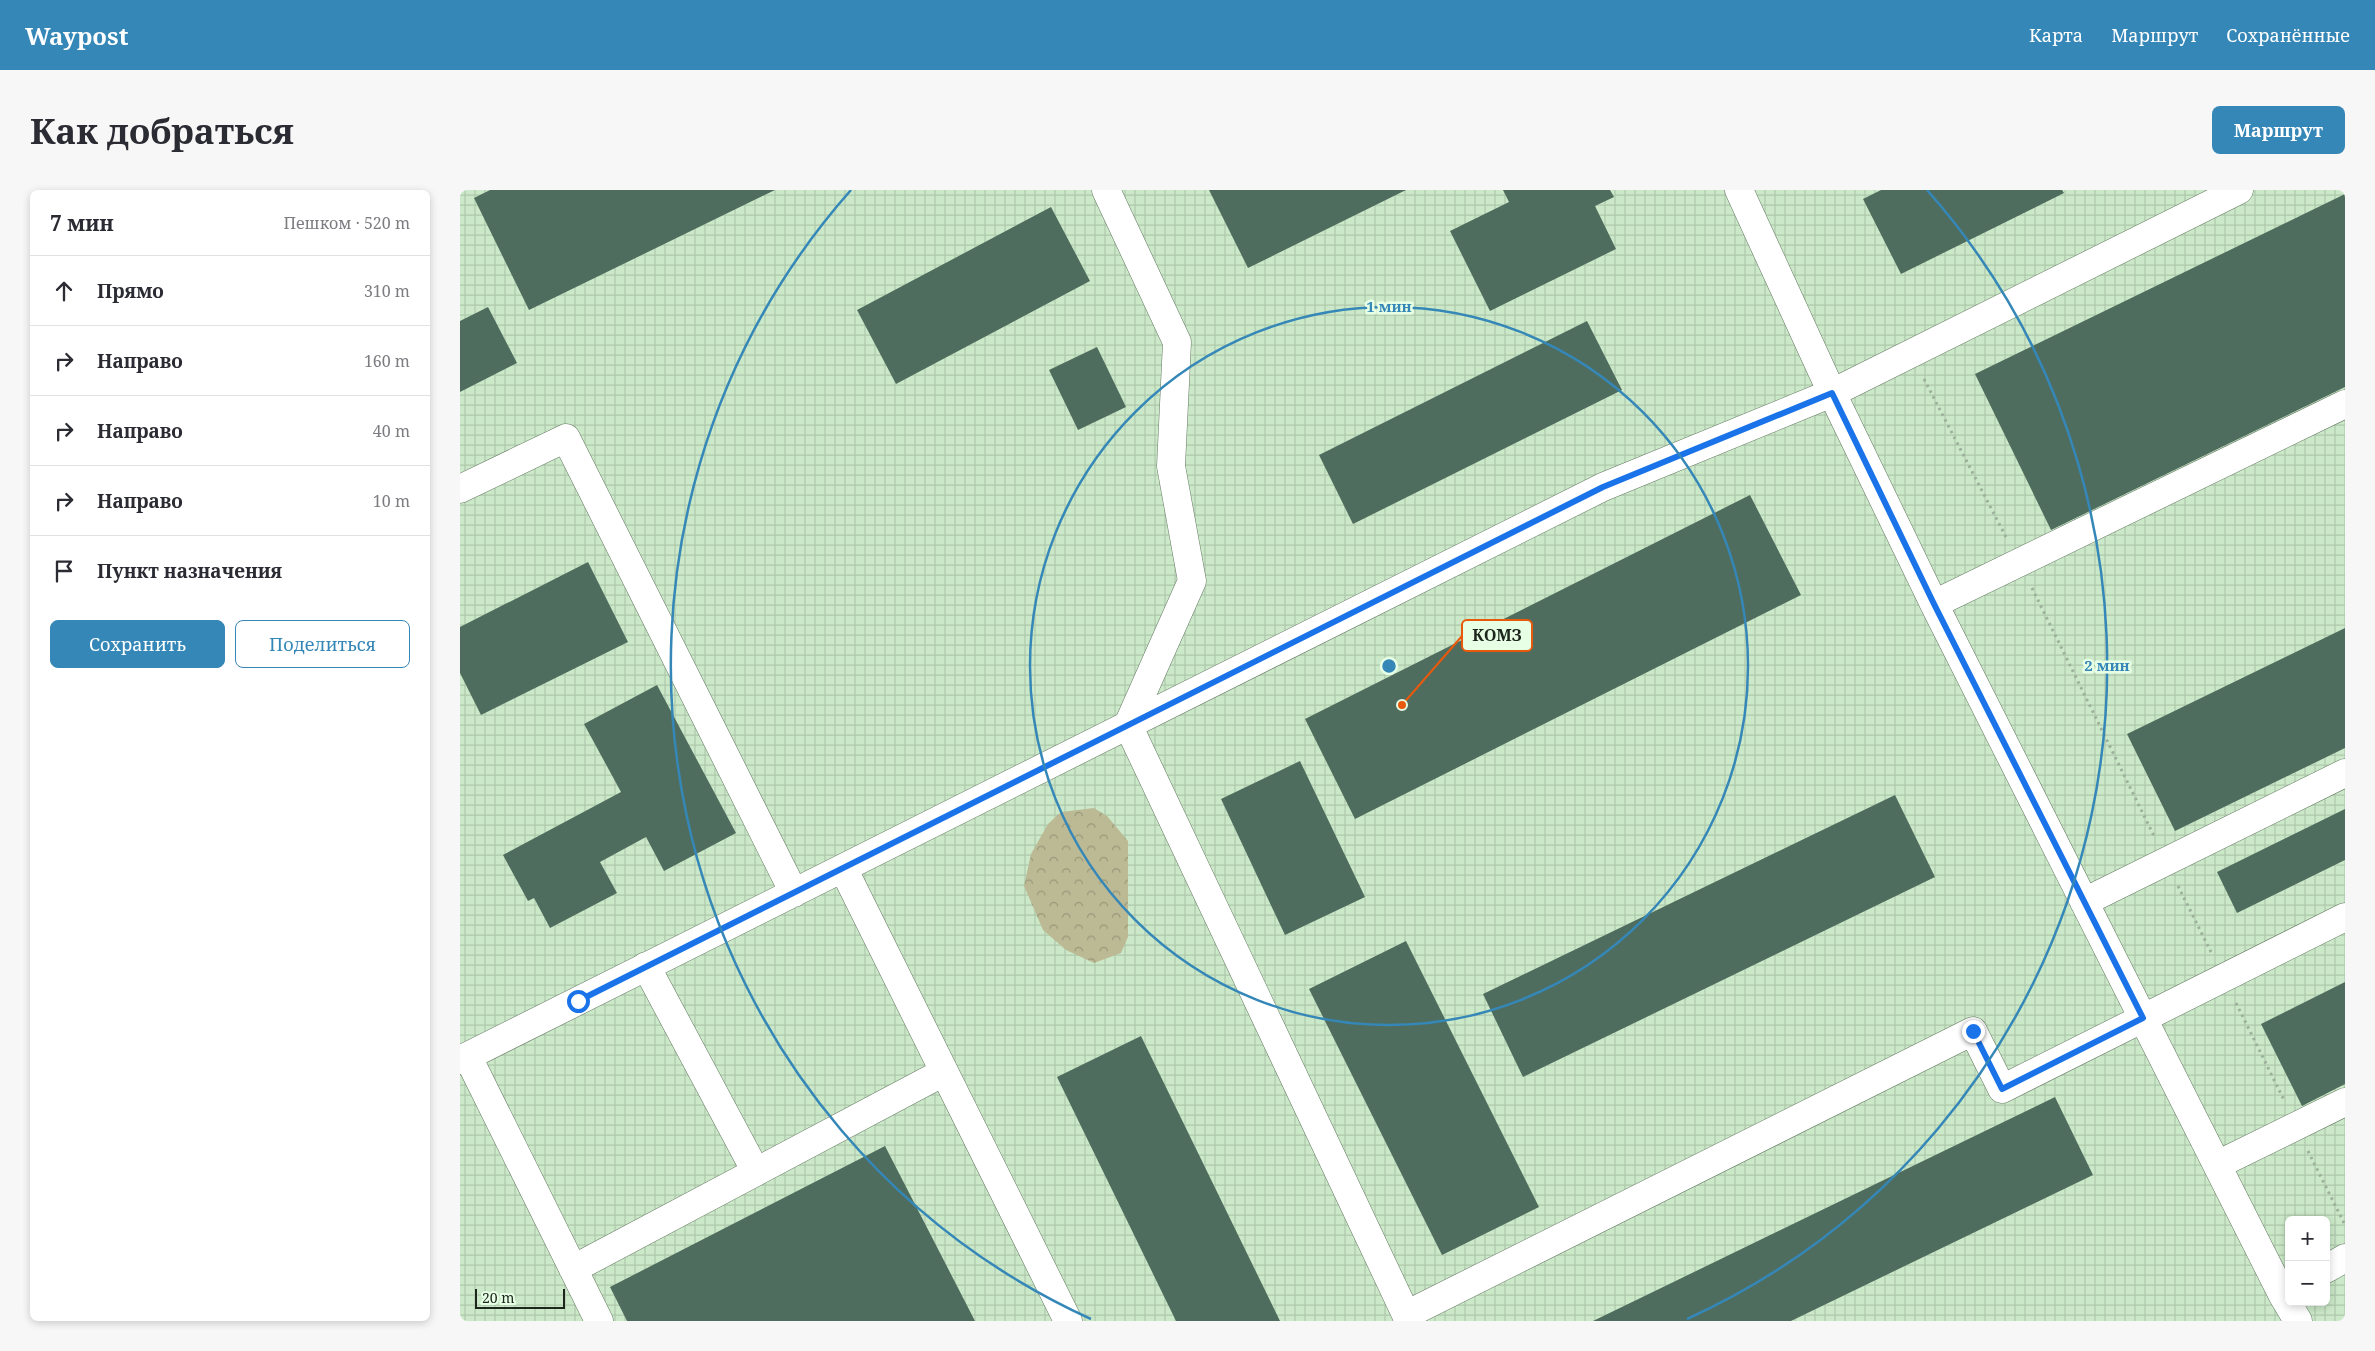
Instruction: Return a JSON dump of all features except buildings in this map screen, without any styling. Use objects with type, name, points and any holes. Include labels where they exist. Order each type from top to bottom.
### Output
[{"type":"street","points":[[1106,190],[1176,342],[1171,466],[1192,581],[1128,726],[1408,1318],[1973,1031],[2002,1089],[2345,917]]},
{"type":"street","points":[[1739,190],[1832,393],[1934,604],[2217,1165],[2285,1290]]},
{"type":"street","points":[[599,1321],[464,1058],[1603,487],[1832,393],[2239,190]]},
{"type":"street","points":[[1934,604],[2345,404]]},
{"type":"street","points":[[460,489],[566,438],[794,893]]},
{"type":"street","points":[[2084,902],[2345,773]]},
{"type":"street","points":[[843,868],[1068,1321]]},
{"type":"street","points":[[646,966],[756,1172]]},
{"type":"street","points":[[573,1269],[944,1072]]},
{"type":"street","points":[[2217,1165],[2345,1102]]},
{"type":"street","points":[[2330,1267],[2345,1258]]},
{"type":"street","points":[[2292,1306],[2298,1321]]},
{"type":"path","points":[[1911,354],[2019,562],[2345,1225]]},
{"type":"shaded area","points":[[460,190],[2345,190],[2345,1321],[460,1321]]},
{"type":"green space","points":[[1094,808],[1107,816],[1128,841],[1128,937],[1121,953],[1094,963],[1066,950],[1043,930],[1024,886],[1031,854],[1048,824],[1061,812]]},
{"type":"place","name":"КОМЗ","points":[[1402,705]]},
{"type":"route","points":[[578,1001],[1603,487],[1832,393],[1934,604],[2143,1018],[2002,1089],[1973,1031]]}]
